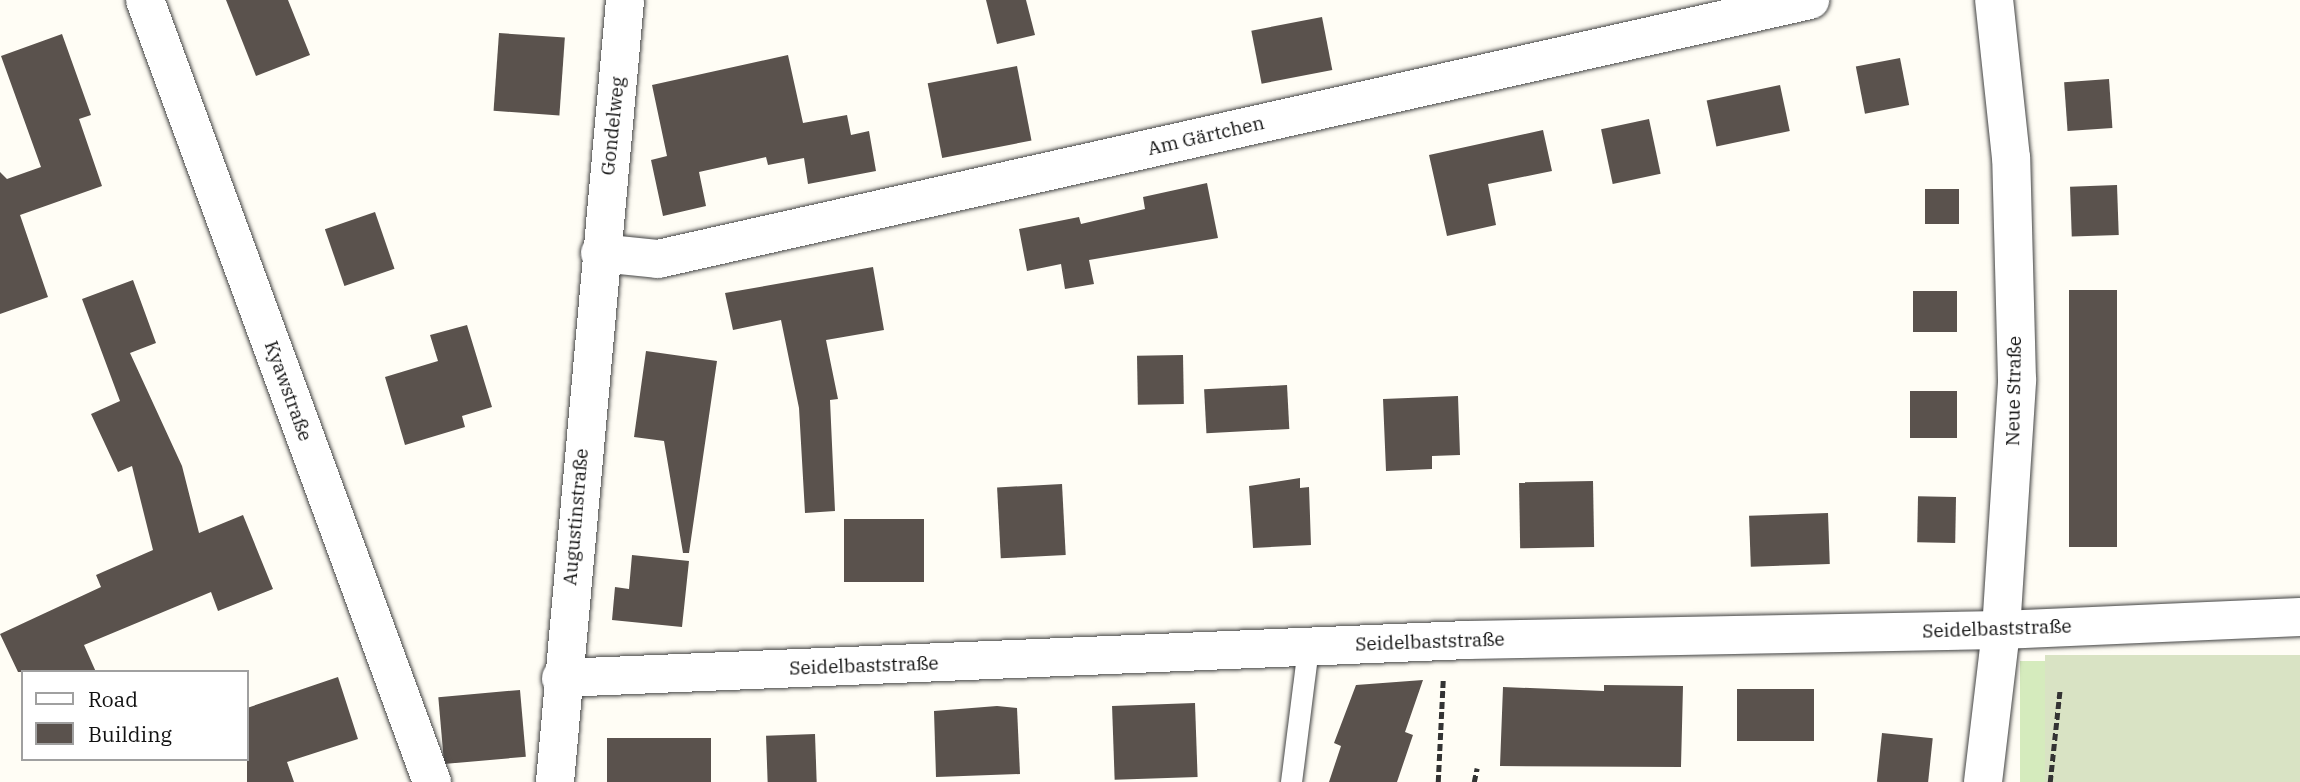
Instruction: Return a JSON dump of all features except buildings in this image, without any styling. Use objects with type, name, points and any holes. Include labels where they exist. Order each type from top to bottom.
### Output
[{"type":"street","name":"Kyawstraße","points":[[145,0],[432,782]]},
{"type":"street","name":"Gondelweg","points":[[600,253],[625,0]]},
{"type":"street","name":"Am Gärtchen","points":[[600,253],[659,258],[1810,0]]},
{"type":"street","name":"Neue Straße","points":[[1983,782],[2001,630],[2017,380],[2011,158],[1994,0]]},
{"type":"street","name":"Augustinstraße","points":[[555,782],[561,678],[600,253]]},
{"type":"street","name":"Seidelbaststraße","points":[[561,678],[1439,642],[2001,630],[2300,617]]},
{"type":"lane","points":[[1291,782],[1308,647]]},
{"type":"path","points":[[1438,782],[1446,707],[1439,642]]},
{"type":"path","points":[[2050,782],[2060,689]]},
{"type":"path","points":[[1474,782],[1477,768]]},
{"type":"green space","points":[[2045,655],[2300,655],[2300,782],[2045,782]]},
{"type":"green space","points":[[2020,661],[2045,661],[2045,782],[2020,782]]}]
